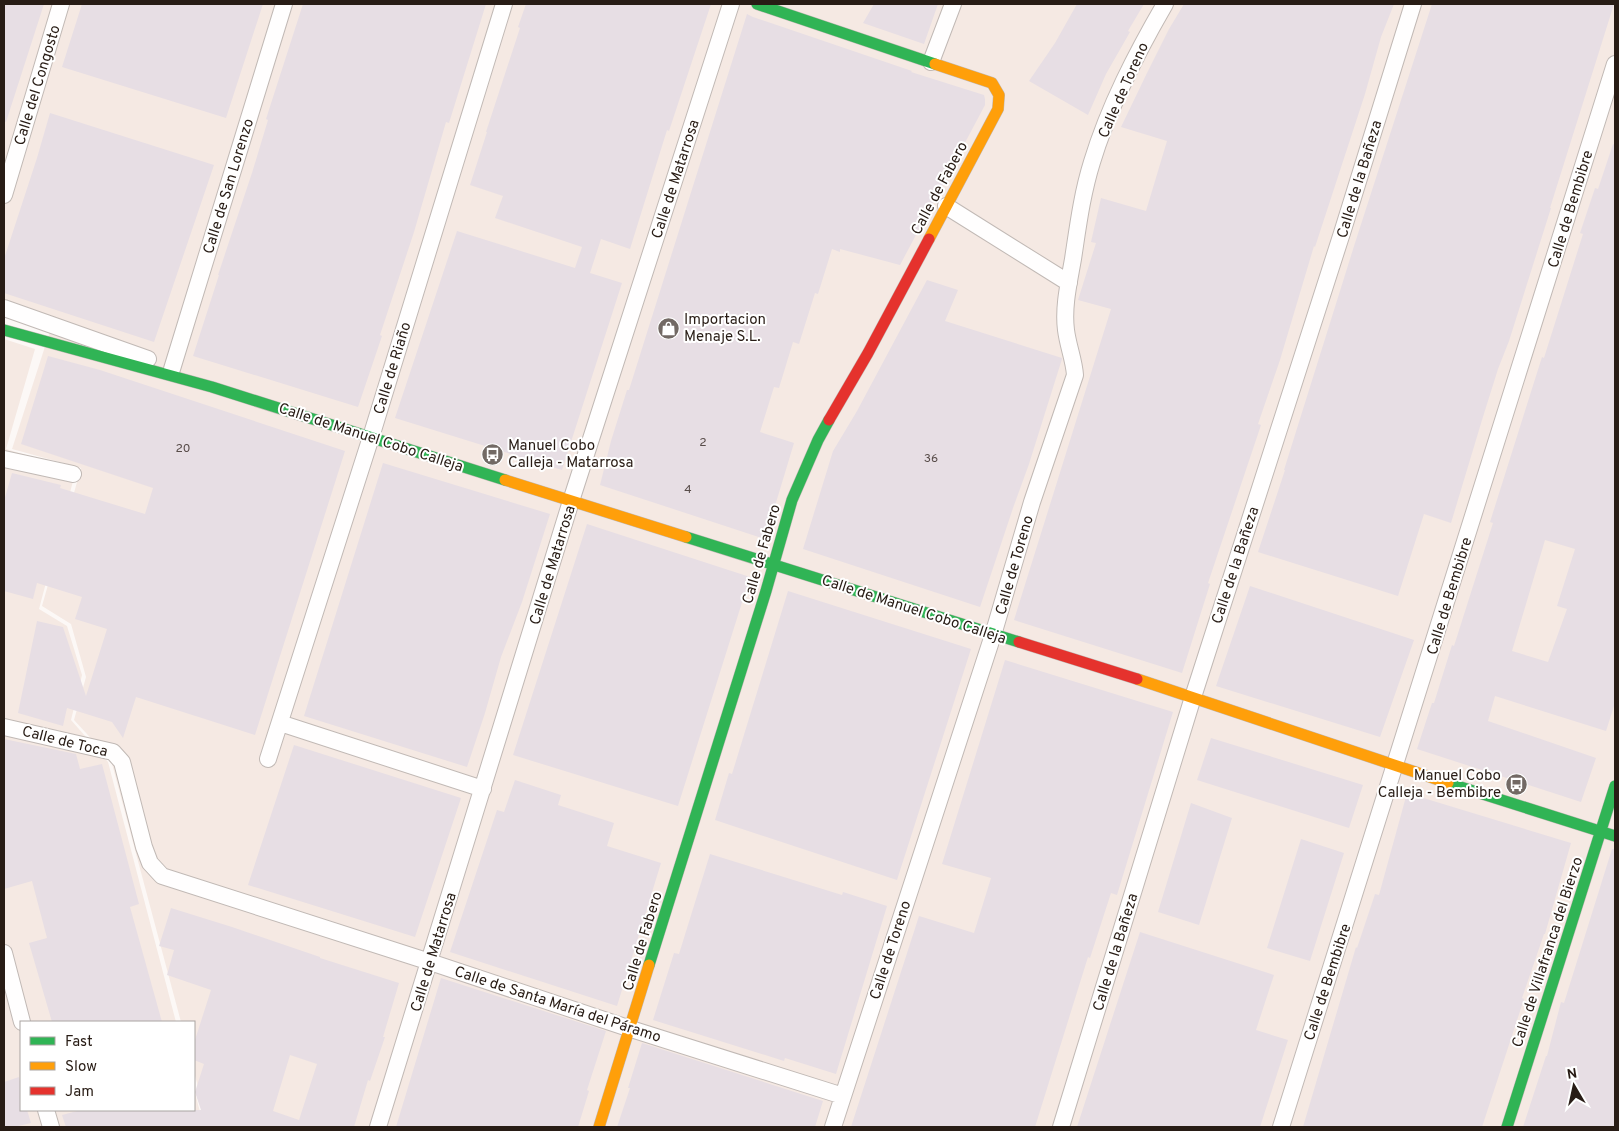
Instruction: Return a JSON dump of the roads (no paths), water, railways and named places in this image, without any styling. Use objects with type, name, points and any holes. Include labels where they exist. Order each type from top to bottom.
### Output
[{"type":"street","name":"Calle del Congosto","points":[[4,195],[61,4]]},
{"type":"street","name":"Calle de San Lorenzo","points":[[172,369],[284,4]]},
{"type":"street","name":"Calle de Riaño","points":[[268,759],[371,437],[504,4]]},
{"type":"street","name":"Calle de Matarrosa","points":[[378,1127],[571,501],[731,4]]},
{"type":"street","points":[[757,4],[931,62],[953,4]]},
{"type":"street","name":"Calle de Toreno","points":[[833,1127],[993,635],[1032,502],[1075,375],[1074,362],[1066,330],[1066,305],[1078,220],[1091,164],[1109,112],[1135,58],[1165,4]]},
{"type":"street","name":"Calle de la Bañeza","points":[[1061,1127],[1193,697],[1342,234],[1413,4]]},
{"type":"street","name":"Calle de Fabero","points":[[600,1127],[775,564],[792,500],[818,440],[868,353],[998,109],[1000,98],[998,89],[992,83],[931,62]]},
{"type":"street","name":"Calle de Bembibre","points":[[1281,1127],[1615,64]]},
{"type":"street","points":[[946,206],[1069,283]]},
{"type":"street","name":"Calle de Manuel Cobo Calleja","points":[[4,308],[116,347],[212,387]]},
{"type":"street","name":"Calle de Manuel Cobo Calleja","points":[[4,330],[212,387],[1193,697],[1396,766],[1615,836]]},
{"type":"street","points":[[4,459],[73,474]]},
{"type":"street","points":[[280,723],[483,789]]},
{"type":"street","name":"Calle de Toca","points":[[4,727],[113,752],[122,762]]},
{"type":"street","name":"Calle de Santa María del Páramo","points":[[122,762],[144,847],[150,863],[162,876],[843,1096]]},
{"type":"street","name":"Calle de Villafranca del Bierzo","points":[[1506,1127],[1615,786]]},
{"type":"street","points":[[4,953],[22,1021]]},
{"type":"street","points":[[46,1111],[51,1127]]},
{"type":"place","name":"Importacion Menaje S.L.","points":[[668,328]]},
{"type":"place","name":"Manuel Cobo Calleja - Matarrosa","points":[[492,454]]},
{"type":"place","name":"Manuel Cobo Calleja - Bembibre","points":[[1517,784]]}]
